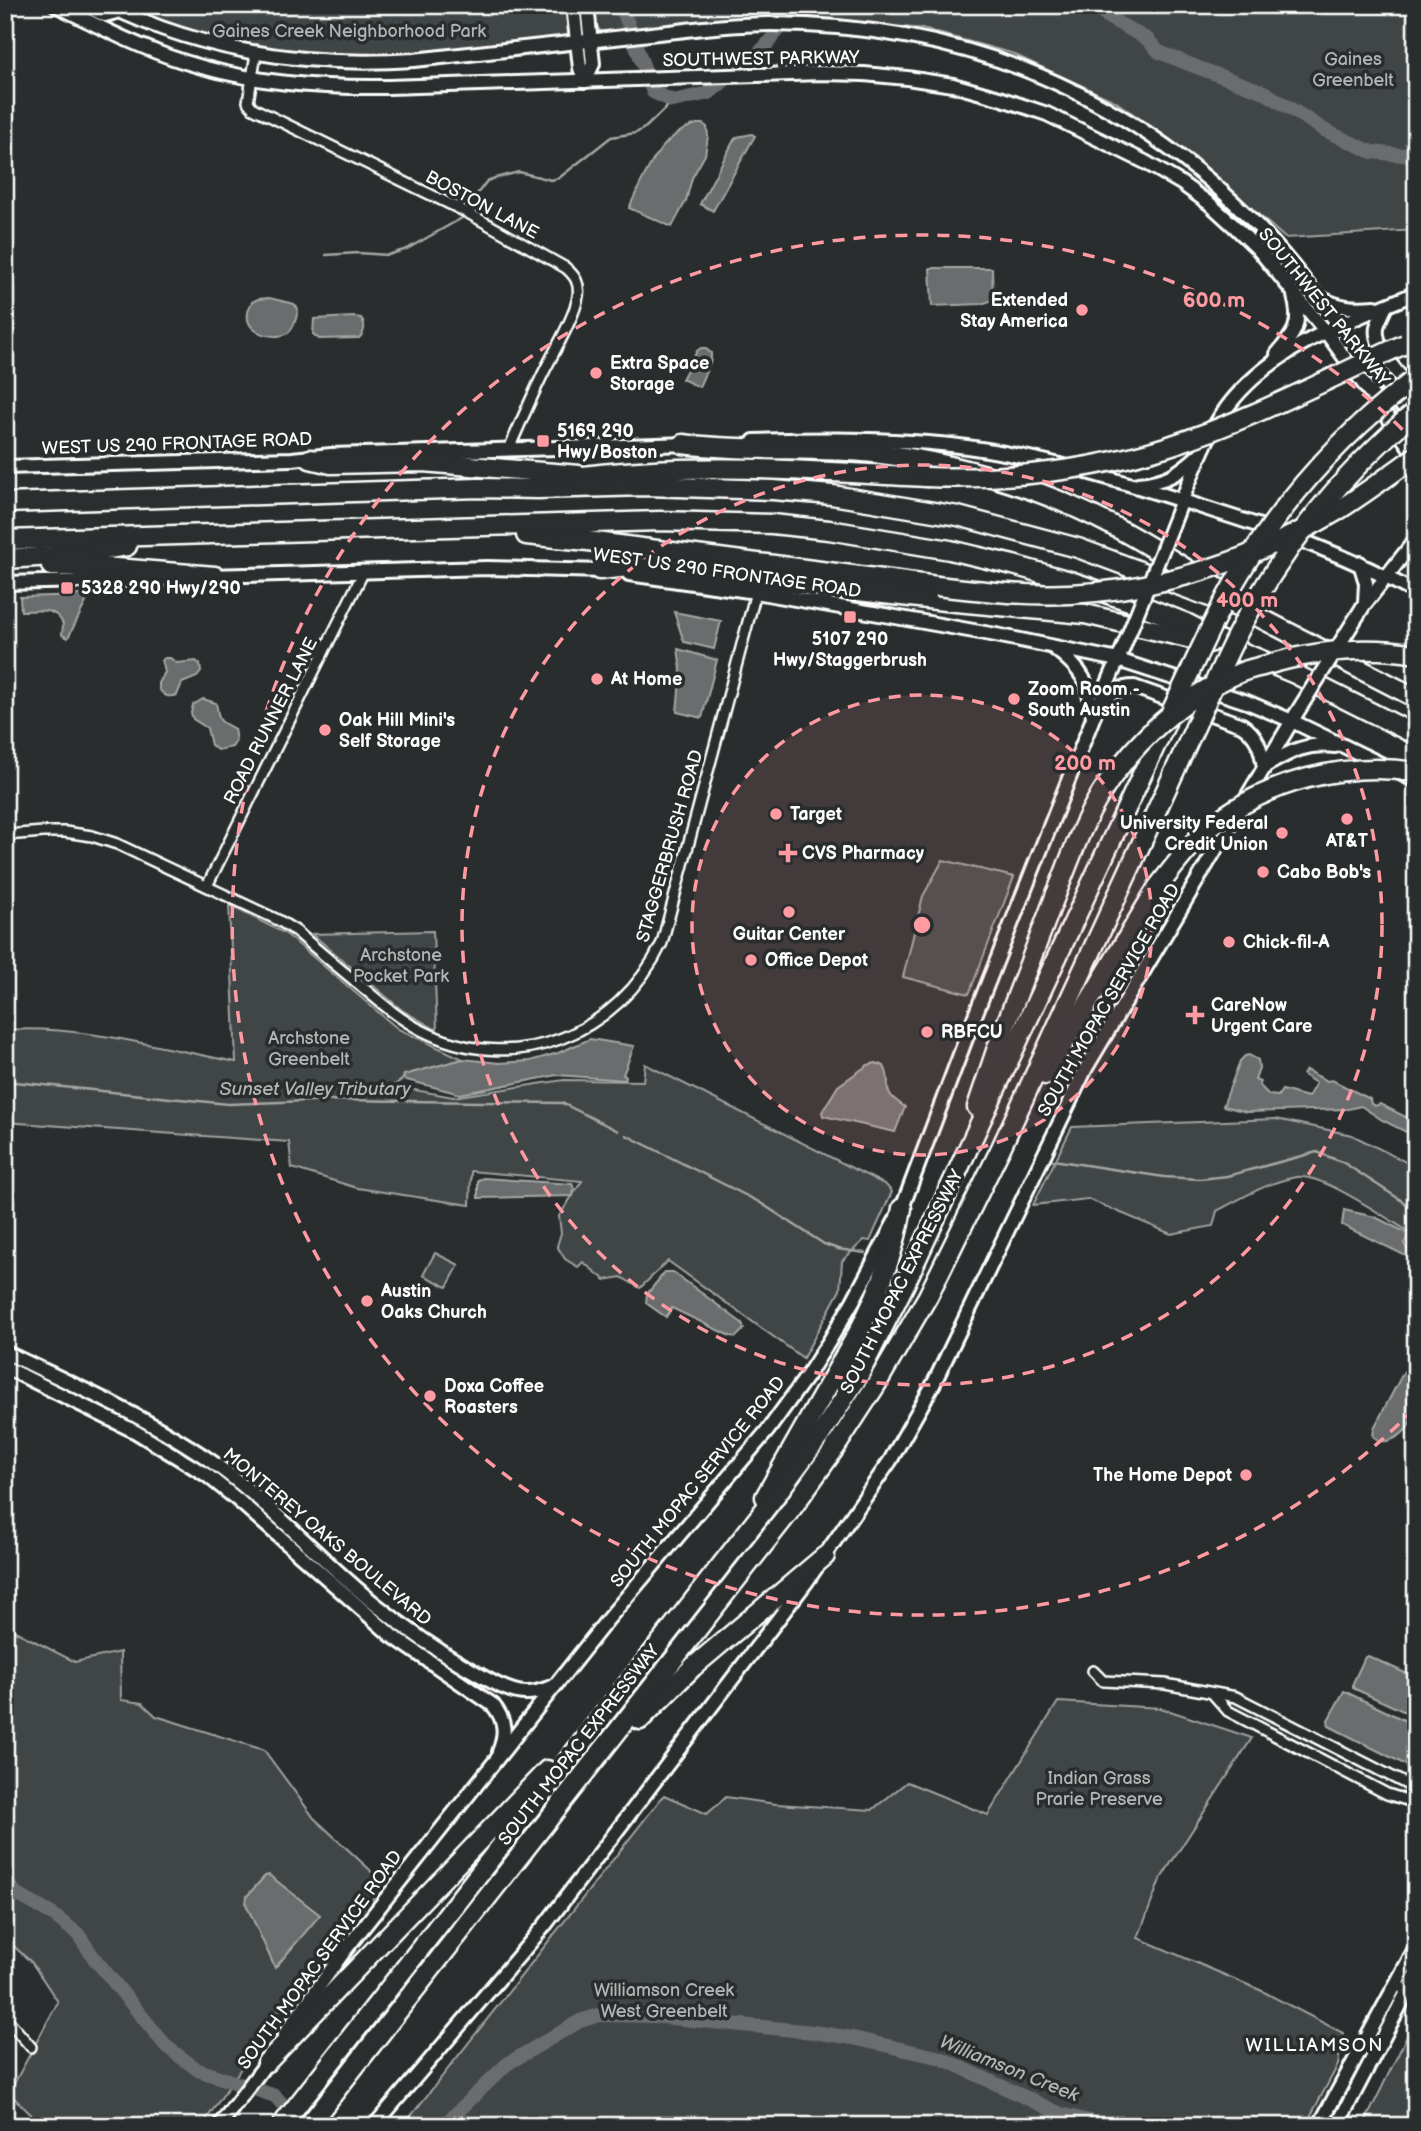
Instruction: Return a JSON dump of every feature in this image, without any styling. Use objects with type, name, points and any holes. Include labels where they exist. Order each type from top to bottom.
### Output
[{"type":"highway","points":[[479,488],[671,469],[741,467],[977,478],[1031,475],[1097,465],[1217,429],[1410,341]]},
{"type":"highway","name":"SOUTH MOPAC EXPRESSWAY","points":[[281,2126],[819,1437],[859,1375],[941,1206],[1222,605],[1243,568],[1293,497],[1349,435],[1416,377]]},
{"type":"highway","name":"SOUTH MOPAC EXPRESSWAY","points":[[308,2126],[330,2105],[362,2059],[790,1511],[876,1385],[929,1296],[1000,1150],[1246,618],[1292,543],[1341,483],[1366,456],[1416,411]]},
{"type":"highway","points":[[683,444],[874,453],[932,462],[988,475],[1047,495],[1117,528],[1218,588],[1245,610]]},
{"type":"highway","points":[[5,559],[69,555],[148,544],[420,535],[521,535],[937,586],[1012,593],[1070,594],[1142,586],[1181,577],[1261,551],[1338,510],[1416,456]]},
{"type":"highway","points":[[310,458],[331,464],[424,462],[590,475]]},
{"type":"highway","points":[[5,503],[479,488],[711,487],[832,495],[958,516],[1079,548],[1245,610],[1416,698]]},
{"type":"highway","points":[[5,540],[660,521],[710,521],[806,528],[886,538],[950,550],[1070,581],[1186,623],[1416,735]]},
{"type":"highway","points":[[503,527],[521,535]]},
{"type":"highway","points":[[5,567],[91,566],[215,576]]},
{"type":"highway","points":[[599,570],[655,568],[1085,614],[1242,652]]},
{"type":"highway","points":[[941,1206],[956,1155],[1084,825],[1101,793],[1123,762],[1146,736],[1192,698],[1237,673],[1297,656],[1356,649],[1416,654]]},
{"type":"highway","points":[[1000,1150],[1017,1127],[1157,888],[1209,828],[1245,804],[1276,788],[1315,776],[1355,769],[1416,772]]},
{"type":"highway","points":[[752,1524],[771,1482],[873,1304],[898,1232],[902,1208]]},
{"type":"highway","points":[[599,1757],[631,1730],[693,1667],[825,1556]]},
{"type":"highway","points":[[267,2062],[552,1765],[589,1733]]},
{"type":"highway","points":[[320,2126],[330,2105]]},
{"type":"main road","name":"SOUTHWEST PARKWAY","points":[[56,5],[136,44],[186,62],[252,78],[321,87],[832,73],[907,78],[999,98],[1047,114],[1145,162],[1210,204],[1258,249],[1326,332],[1416,456]]},
{"type":"main road","points":[[84,5],[105,15],[121,11]]},
{"type":"main road","name":"SOUTHWEST PARKWAY","points":[[107,5],[169,31],[256,54],[323,62],[414,61],[715,27],[774,24],[865,29],[989,56],[1048,78],[1108,109],[1152,136],[1218,188],[1282,252],[1416,426]]},
{"type":"main road","points":[[573,5],[580,68],[585,81]]},
{"type":"main road","points":[[585,81],[593,64],[587,5]]},
{"type":"main road","points":[[1270,363],[1292,337],[1297,326],[1298,316],[1292,292]]},
{"type":"main road","name":"SOUTH MOPAC SERVICE ROAD","points":[[219,2126],[346,1949],[648,1570],[775,1420],[807,1376],[853,1301],[902,1208],[1093,718],[1202,453],[1224,412],[1243,388],[1270,363],[1296,346],[1416,293]]},
{"type":"main road","points":[[1315,294],[1347,309],[1386,306],[1377,327],[1378,342],[1389,362],[1416,395]]},
{"type":"main road","name":"WEST US 290 FRONTAGE ROAD","points":[[5,467],[832,439],[927,443],[1044,461],[1133,484],[1294,537],[1360,564],[1416,593]]},
{"type":"main road","points":[[1133,484],[1172,476],[1202,453]]},
{"type":"main road","name":"SOUTH MOPAC SERVICE ROAD","points":[[374,2126],[545,1925],[866,1498],[912,1424],[960,1331],[1086,1068],[1294,718],[1364,606],[1416,539]]},
{"type":"main road","points":[[1360,564],[1366,583],[1364,606]]},
{"type":"main road","name":"WEST US 290 FRONTAGE ROAD","points":[[5,583],[486,568],[599,570],[756,592],[1051,646],[1121,654],[1294,718],[1416,781]]},
{"type":"main road","points":[[1051,646],[1067,658],[1084,678],[1090,693],[1093,718]]},
{"type":"main road","points":[[1100,701],[1116,690],[1135,687],[1242,724],[1257,738],[1264,767],[1304,746],[1322,744],[1347,747]]},
{"type":"main road","name":"MONTEREY OAKS BOULEVARD","points":[[5,1352],[127,1412],[204,1456],[250,1491],[374,1603],[464,1666],[521,1693],[542,1691],[556,1685]]},
{"type":"main road","name":"MONTEREY OAKS BOULEVARD","points":[[5,1367],[145,1437],[223,1488],[391,1635],[493,1705],[504,1727],[503,1743],[496,1759]]},
{"type":"main road","points":[[1337,2126],[1410,1987],[1416,1947]]},
{"type":"main road","points":[[1318,2126],[1410,1987]]},
{"type":"street","name":"BOSTON LANE","points":[[256,54],[248,102],[253,108],[468,213],[566,268],[574,276],[578,283],[579,296],[575,309],[509,449]]},
{"type":"street","name":"ROAD RUNNER LANE","points":[[206,886],[364,571]]},
{"type":"street","name":"STAGGERBRUSH ROAD","points":[[5,835],[44,832],[92,836],[128,848],[278,920],[400,1018],[435,1037],[473,1047],[510,1049],[548,1043],[584,1029],[607,1014],[626,996],[649,967],[662,943],[756,592]]},
{"type":"street","points":[[1093,1671],[1103,1681],[1165,1684],[1237,1697],[1416,1789]]},
{"type":"street","points":[[1213,1694],[1228,1711],[1387,1794],[1416,1803]]},
{"type":"street","points":[[5,2017],[31,2047]]},
{"type":"green space","name":"Gaines Creek Neighborhood Park","points":[[127,5],[568,5],[571,32],[567,36],[427,54],[315,56],[260,48],[205,35]]},
{"type":"green space","name":"Gaines Greenbelt","points":[[593,5],[1416,5],[1416,230],[1285,238],[1196,158],[1115,101],[1011,53],[923,29],[817,18],[774,17],[601,32],[595,24]]},
{"type":"green space","points":[[943,860],[1014,877],[969,994],[903,977],[923,896]]},
{"type":"green space","name":"Archstone Greenbelt","points":[[229,905],[286,934],[398,1029],[463,1059],[404,1075],[403,1079],[393,1086],[453,1097],[564,1080],[643,1081],[645,1064],[886,1185],[892,1192],[870,1241],[864,1240],[842,1261],[840,1290],[803,1358],[668,1261],[640,1288],[621,1277],[605,1280],[583,1262],[578,1267],[565,1259],[557,1246],[561,1233],[559,1216],[582,1181],[471,1171],[470,1205],[357,1188],[292,1168],[289,1142],[5,1122],[5,1030],[34,1029],[92,1034],[236,1062]]},
{"type":"green space","name":"Archstone Pocket Park","points":[[433,931],[437,1030],[402,1010],[312,934]]},
{"type":"green space","points":[[1276,1119],[1352,1135],[1416,1167],[1416,1260],[1410,1257],[1413,1251],[1408,1243],[1411,1233],[1338,1189],[1308,1178],[1286,1179],[1246,1196],[1217,1211],[1213,1226],[1171,1234],[1088,1199],[1033,1205],[1072,1127]]},
{"type":"green space","points":[[435,1253],[459,1265],[447,1287],[423,1275]]},
{"type":"green space","points":[[5,1626],[75,1662],[120,1652],[121,1700],[142,1703],[156,1716],[264,1750],[314,1818],[370,1870],[375,1878],[374,1897],[356,1917],[321,1974],[300,1999],[271,2013],[273,2021],[202,2126],[43,2126],[9,2093],[58,2002],[32,1963],[5,1938]]},
{"type":"green space","points":[[1058,1702],[1161,1708],[1252,1738],[1160,1880],[1138,1938],[1260,1990],[1343,2033],[1338,2065],[1305,2126],[403,2126],[664,1795],[707,1814],[726,1797],[776,1804],[872,1810],[907,1782],[988,1815]]},
{"type":"green space","points":[[1416,2018],[1416,2126],[1363,2126]]},
{"type":"shaded area","points":[[697,124],[707,127],[705,155],[692,178],[686,201],[672,227],[629,208],[654,158],[672,137]]},
{"type":"shaded area","points":[[752,134],[755,136],[713,211],[700,204],[734,140]]},
{"type":"shaded area","points":[[930,268],[992,268],[993,300],[981,304],[932,306]]},
{"type":"shaded area","points":[[269,298],[294,304],[298,309],[293,326],[285,334],[269,336],[254,329],[249,322],[248,313],[252,302]]},
{"type":"shaded area","points":[[361,318],[364,323],[364,331],[359,338],[319,339],[313,334],[314,319]]},
{"type":"shaded area","points":[[701,348],[711,353],[711,360],[699,387],[682,379]]},
{"type":"shaded area","points":[[85,595],[88,598],[68,638],[62,635],[63,624],[55,614],[45,611],[21,611],[20,597]]},
{"type":"shaded area","points":[[674,612],[721,621],[714,649],[684,642]]},
{"type":"shaded area","points":[[678,649],[717,660],[702,718],[677,712],[681,669]]},
{"type":"shaded area","points":[[165,658],[177,663],[196,661],[200,664],[201,672],[197,677],[182,683],[174,696],[166,696],[159,689],[165,672],[162,660]]},
{"type":"shaded area","points":[[203,699],[216,703],[219,718],[234,729],[236,741],[232,747],[217,750],[211,745],[207,728],[193,719],[193,705]]},
{"type":"shaded area","points":[[590,1039],[634,1046],[623,1075],[626,1076],[625,1080],[557,1075],[460,1094],[403,1079],[404,1075],[463,1059],[499,1063],[530,1061],[558,1053]]},
{"type":"shaded area","points":[[1249,1055],[1258,1060],[1259,1068],[1255,1080],[1260,1082],[1259,1085],[1269,1095],[1278,1096],[1282,1090],[1308,1097],[1316,1083],[1303,1075],[1306,1070],[1370,1099],[1375,1106],[1380,1104],[1416,1122],[1416,1137],[1361,1106],[1348,1109],[1247,1112],[1223,1106],[1240,1061]]},
{"type":"shaded area","points":[[876,1063],[884,1066],[891,1096],[905,1107],[895,1132],[823,1116],[822,1112],[838,1086],[868,1065]]},
{"type":"shaded area","points":[[483,1178],[572,1184],[573,1196],[478,1198],[478,1180]]},
{"type":"shaded area","points":[[1344,1210],[1375,1217],[1409,1234],[1404,1244],[1410,1253],[1408,1257],[1342,1225]]},
{"type":"shaded area","points":[[665,1272],[673,1272],[742,1323],[744,1329],[736,1337],[730,1336],[672,1308],[666,1317],[646,1303],[647,1294]]},
{"type":"shaded area","points":[[1408,1367],[1416,1368],[1413,1418],[1402,1433],[1390,1440],[1380,1441],[1373,1436],[1374,1428]]},
{"type":"shaded area","points":[[1365,1657],[1416,1678],[1416,1717],[1353,1688]]},
{"type":"shaded area","points":[[1344,1691],[1416,1726],[1416,1770],[1329,1726],[1328,1720]]},
{"type":"shaded area","points":[[269,1875],[320,1915],[275,1968],[246,1904],[247,1896]]},
{"type":"waterway","points":[[621,5],[653,92],[673,101],[709,93],[764,48],[794,10],[800,6],[815,5]]},
{"type":"waterway","points":[[1092,5],[1147,39],[1159,52],[1264,92],[1326,131],[1372,152],[1402,155],[1416,153]]},
{"type":"waterway","points":[[470,203],[487,181],[495,178],[519,172],[551,180],[559,178],[611,137],[636,133],[646,127],[673,101]]},
{"type":"waterway","points":[[326,255],[388,255],[407,249],[462,218]]},
{"type":"waterway","name":"Sunset Valley Tributary","points":[[5,1081],[228,1104],[336,1100],[562,1103],[618,1131]]},
{"type":"waterway","name":"Sunset Valley Tributary","points":[[626,1135],[759,1202],[824,1244],[865,1253]]},
{"type":"waterway","name":"Sunset Valley Tributary","points":[[1053,1160],[1164,1177],[1200,1179],[1227,1176],[1317,1152],[1344,1163],[1416,1210]]},
{"type":"waterway","name":"Williamson Creek","points":[[5,1881],[18,1895],[52,1914],[78,1934],[94,1958],[167,2047],[198,2070],[275,2096],[303,2126]]},
{"type":"waterway","name":"Williamson Creek","points":[[443,2126],[507,2064],[580,2021],[599,2015],[652,2016],[853,2038],[941,2058],[1061,2114],[1089,2121],[1096,2126]]},
{"type":"place","name":"Extended Stay America","points":[[1082,310]]},
{"type":"place","name":"Extra Space Storage","points":[[596,373]]},
{"type":"place","name":"5169 290 Hwy/Boston","points":[[543,441]]},
{"type":"place","name":"5328 290 Hwy/290","points":[[67,588]]},
{"type":"place","name":"5107 290 Hwy/Staggerbrush","points":[[850,617]]},
{"type":"place","name":"At Home","points":[[597,679]]},
{"type":"place","name":"Zoom Room - South Austin","points":[[1014,699]]},
{"type":"place","name":"Oak Hill Mini's Self Storage","points":[[325,730]]},
{"type":"place","name":"Target","points":[[776,814]]},
{"type":"place","name":"AT&T","points":[[1347,819]]},
{"type":"place","name":"University Federal Credit Union","points":[[1282,833]]},
{"type":"place","name":"CVS Pharmacy","points":[[788,853]]},
{"type":"place","name":"Cabo Bob's","points":[[1263,872]]},
{"type":"place","name":"Guitar Center","points":[[789,912]]},
{"type":"place","name":"Chick-fil-A","points":[[1229,942]]},
{"type":"place","name":"Office Depot","points":[[751,960]]},
{"type":"place","name":"CareNow Urgent Care","points":[[1195,1015]]},
{"type":"place","name":"RBFCU","points":[[927,1032]]},
{"type":"place","name":"Austin Oaks Church","points":[[367,1301]]},
{"type":"place","name":"Doxa Coffee Roasters","points":[[430,1396]]},
{"type":"place","name":"The Home Depot","points":[[1246,1475]]},
{"type":"district","name":"WILLIAMSON","points":[[1315,2045]]},
{"type":"park label","name":"Indian Grass Prarie Preserve","points":[[1099,1788]]},
{"type":"park label","name":"Williamson Creek West Greenbelt","points":[[664,2000]]}]
